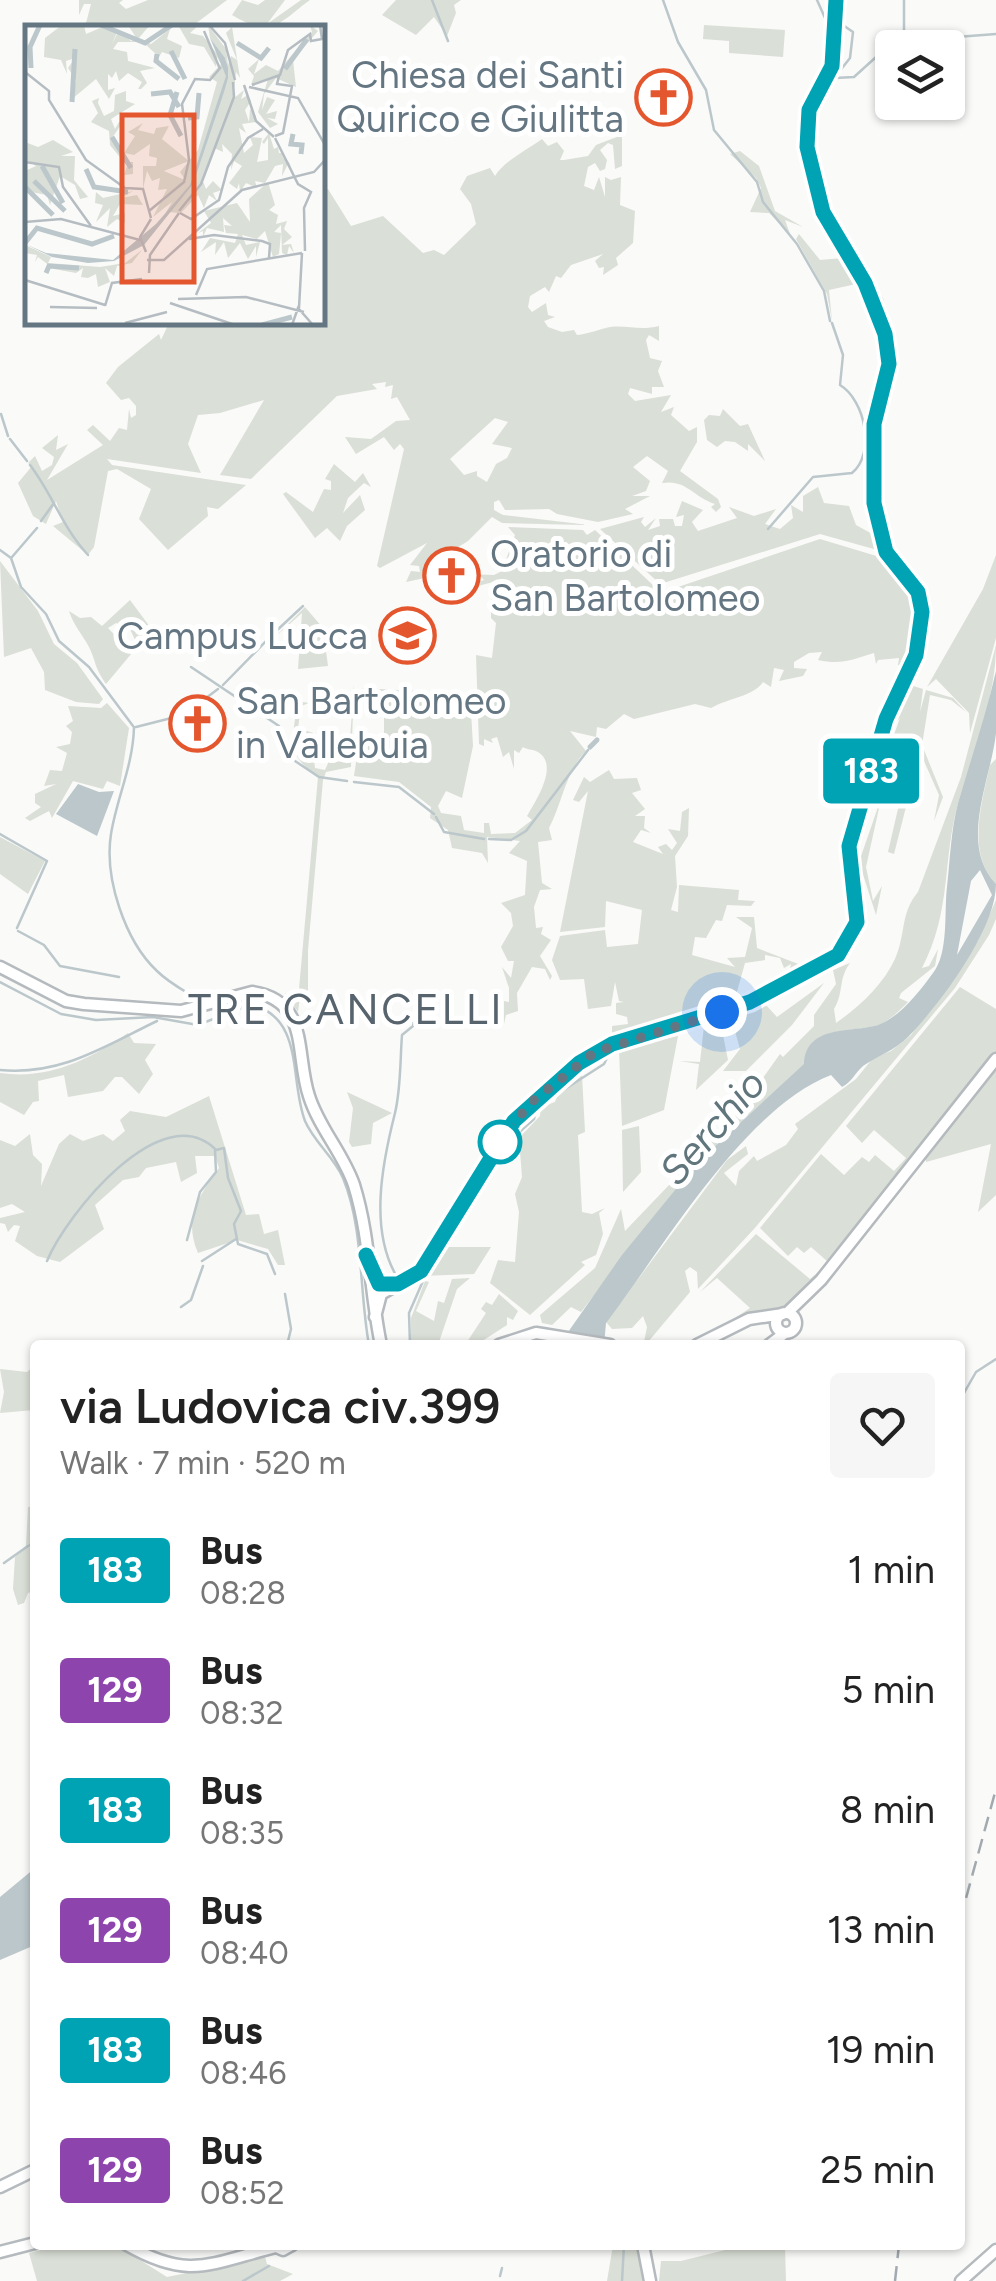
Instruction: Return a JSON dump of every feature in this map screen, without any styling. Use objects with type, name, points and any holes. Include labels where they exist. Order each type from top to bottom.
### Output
[{"type":"main road","points":[[370,1291],[390,1286],[428,1262],[474,1180],[514,1121],[579,1063],[612,1044],[750,1002],[838,955],[855,928],[857,912],[848,866],[849,846],[886,719],[916,655],[922,612],[918,592],[886,552],[874,503],[874,424],[889,364],[885,334],[865,283],[823,212],[807,147],[809,110],[832,66],[836,0]]},
{"type":"main road","points":[[0,967],[74,1003],[178,1012],[258,992],[277,1001],[294,1018],[301,1036],[308,1096],[343,1156],[359,1203],[380,1340]]},
{"type":"main road","points":[[772,1340],[996,1059]]},
{"type":"main road","points":[[366,1255],[373,1279],[390,1286]]},
{"type":"main road","points":[[375,1317],[375,1306],[390,1286]]},
{"type":"main road","points":[[707,1340],[754,1317],[788,1316]]},
{"type":"main road","points":[[754,1317],[769,1318],[780,1329],[794,1329],[788,1316]]},
{"type":"main road","points":[[509,1340],[541,1333],[581,1340]]},
{"type":"main road","points":[[0,2187],[30,2172]]},
{"type":"main road","points":[[0,2252],[30,2244]]},
{"type":"main road","points":[[134,2250],[158,2266],[176,2270],[258,2250]]},
{"type":"main road","points":[[643,2250],[650,2281]]},
{"type":"main road","points":[[962,2281],[996,2250]]},
{"type":"shaded area","points":[[79,0],[123,0],[119,3],[126,9],[148,0],[227,0],[194,25],[86,25],[91,4],[84,4],[79,15]]},
{"type":"shaded area","points":[[242,0],[258,5],[265,0],[285,0],[267,24],[301,0],[310,0],[276,25],[254,25],[232,15]]},
{"type":"shaded area","points":[[396,0],[461,0],[454,5],[456,13],[447,36],[434,17],[416,35],[382,15]]},
{"type":"shaded area","points":[[704,25],[785,30],[783,57],[729,53],[729,41],[703,39]]},
{"type":"shaded area","points":[[622,135],[622,166],[615,169],[613,145],[608,143],[600,150],[607,160],[605,169],[600,171],[595,163],[588,167],[584,186],[594,190],[599,177],[605,197],[605,177],[621,177],[620,205],[635,211],[633,243],[616,258],[618,265],[603,275],[604,267],[599,268],[595,261],[603,254],[571,265],[561,278],[556,276],[549,292],[545,287],[530,296],[528,307],[532,312],[546,303],[548,315],[555,317],[544,321],[548,327],[562,332],[574,330],[577,335],[610,327],[659,326],[659,341],[649,335],[646,340],[650,358],[662,361],[658,371],[664,387],[652,387],[652,394],[630,388],[628,394],[635,401],[671,395],[661,412],[674,407],[671,415],[689,431],[697,427],[697,442],[680,471],[718,499],[721,507],[716,512],[711,507],[715,504],[683,486],[662,483],[668,471],[647,456],[633,467],[650,481],[646,491],[632,496],[650,496],[625,509],[633,514],[598,522],[549,509],[505,510],[499,500],[494,502],[494,510],[503,515],[589,525],[502,523],[492,517],[468,541],[442,557],[446,566],[440,569],[442,581],[458,584],[454,585],[460,592],[442,588],[434,576],[406,582],[411,571],[420,572],[419,566],[410,565],[427,543],[380,568],[377,566],[404,449],[400,444],[394,450],[384,437],[356,454],[345,437],[371,439],[396,421],[410,420],[397,397],[391,399],[393,385],[385,387],[386,382],[372,384],[377,389],[337,396],[251,479],[220,475],[264,400],[198,415],[188,444],[201,473],[107,459],[112,465],[246,485],[218,509],[207,507],[208,516],[168,550],[139,519],[151,489],[117,469],[108,471],[94,547],[88,555],[53,526],[63,522],[56,501],[46,524],[33,516],[18,483],[32,466],[28,463],[35,456],[42,471],[52,465],[54,457],[42,448],[58,435],[56,450],[68,444],[47,480],[103,445],[87,430],[93,425],[110,441],[119,428],[127,430],[129,409],[131,418],[136,415],[136,406],[129,398],[121,400],[106,383],[118,367],[159,334],[161,340],[168,325],[325,325],[325,190],[351,226],[383,216],[423,253],[434,250],[444,255],[476,224],[471,204],[460,189],[467,176],[490,168],[495,176],[542,139],[548,146],[557,142],[564,151],[560,160],[588,156],[596,145]],"holes":[[[495,418],[508,422],[492,444],[512,448],[507,458],[496,464],[487,482],[477,476],[477,471],[464,475],[450,459]]]},
{"type":"shaded area","points":[[740,151],[759,166],[775,211],[803,227],[785,220],[790,234],[769,213],[750,212],[761,188],[756,178],[730,154]]},
{"type":"shaded area","points":[[799,234],[820,260],[843,258],[856,284],[829,290],[832,321],[827,294],[796,239]]},
{"type":"shaded area","points":[[723,409],[740,426],[748,424],[765,461],[748,444],[748,451],[735,442],[725,441],[717,447],[707,440],[704,420],[709,415],[720,416]]},
{"type":"shaded area","points":[[334,464],[355,482],[363,473],[371,487],[364,483],[348,498],[343,513],[360,495],[365,510],[347,526],[340,541],[327,528],[315,538],[283,494],[286,492],[313,512],[324,489],[331,490],[331,481],[325,479]]},
{"type":"shaded area","points":[[818,487],[824,503],[849,506],[856,525],[874,535],[881,551],[820,534],[660,584],[600,529],[644,517],[641,522],[645,527],[656,518],[648,530],[660,526],[659,519],[673,519],[675,526],[682,526],[684,515],[676,517],[682,501],[703,510],[692,522],[698,531],[737,518],[729,507],[754,516],[776,509],[765,524],[780,529],[793,518],[791,505],[803,512],[803,496]]},
{"type":"shaded area","points":[[508,527],[583,530],[587,535],[595,530],[657,589],[675,588],[820,539],[883,558],[910,586],[919,610],[910,668],[898,665],[899,658],[878,660],[876,664],[874,653],[833,662],[818,660],[822,652],[809,653],[794,662],[794,668],[807,669],[803,676],[779,681],[784,670],[774,668],[771,687],[763,682],[747,694],[711,708],[695,704],[634,719],[624,714],[606,729],[597,727],[596,737],[570,731],[586,751],[569,777],[549,828],[552,840],[538,842],[542,883],[552,889],[540,890],[534,907],[536,928],[543,927],[541,934],[551,940],[540,956],[552,976],[550,980],[545,969],[532,967],[517,993],[518,1011],[506,1015],[504,1024],[504,1001],[509,1002],[509,988],[502,967],[511,978],[514,961],[508,961],[501,947],[513,926],[511,913],[501,903],[525,895],[527,861],[509,853],[520,841],[487,837],[488,863],[482,853],[452,848],[448,830],[430,818],[431,807],[399,782],[354,776],[359,742],[384,743],[384,695],[362,688],[470,694],[473,746],[462,798],[446,791],[438,806],[441,813],[461,816],[464,830],[484,833],[484,823],[489,823],[491,834],[515,833],[532,820],[527,816],[547,773],[543,757],[523,747],[519,753],[514,750],[514,769],[509,752],[503,757],[497,737],[491,739],[493,743],[484,739],[484,746],[479,744],[476,655],[492,658],[496,623],[491,618],[491,596],[502,585],[497,581],[478,586],[475,583],[484,580],[480,576],[471,578],[472,584],[466,588],[463,579],[466,574],[494,575],[502,571],[515,535]]},
{"type":"shaded area","points":[[996,555],[996,638],[970,733],[969,713],[936,679],[927,687],[983,589]]},
{"type":"shaded area","points":[[0,561],[38,611],[54,644],[77,663],[103,699],[99,704],[76,702],[45,690],[44,672],[31,648],[4,657]]},
{"type":"shaded area","points":[[130,600],[162,643],[155,651],[136,642],[130,629],[116,623],[108,628],[132,653],[106,684],[69,611],[80,618],[91,617],[102,626]]},
{"type":"shaded area","points":[[305,607],[323,628],[328,666],[298,669],[302,613],[275,637]]},
{"type":"shaded area","points":[[996,645],[988,705],[953,825],[938,926],[922,968],[929,966],[938,949],[935,966],[901,993],[899,998],[908,1002],[889,1019],[875,1026],[832,1033],[816,1043],[805,1064],[698,1162],[581,1312],[571,1307],[552,1325],[542,1323],[540,1315],[595,1268],[621,1209],[625,1231],[738,1113],[780,1054],[783,1057],[814,1026],[814,1015],[836,984],[833,970],[850,963],[834,1009],[836,1023],[862,1003],[884,978],[895,959],[908,908],[918,892],[961,777]]},
{"type":"shaded area","points":[[996,671],[996,733],[978,831],[985,868],[996,884],[987,923],[964,966],[903,1042],[863,1066],[842,1087],[831,1075],[798,1092],[736,1149],[706,1184],[606,1323],[604,1340],[562,1340],[622,1255],[698,1162],[804,1064],[813,1042],[832,1032],[886,1021],[909,1003],[933,973],[944,943],[956,813]],"holes":[[[980,870],[992,895],[957,955],[971,881]]]},
{"type":"shaded area","points":[[354,685],[351,767],[326,772],[323,780],[308,950],[308,998],[301,989],[298,1012],[285,993],[295,996],[299,989],[318,777],[299,760],[293,745],[297,701],[309,703],[301,706],[298,728],[313,733],[311,738],[298,738],[300,756],[314,759],[315,768],[325,770],[329,761],[348,762],[352,713],[349,709],[325,716],[324,690],[348,702],[352,701]]},
{"type":"shaded area","points":[[910,685],[923,689],[920,712],[926,690],[953,698],[966,712],[951,700],[930,695],[922,745],[943,797],[934,821],[939,795],[920,752],[894,854],[888,852],[906,774],[905,768],[896,765],[887,772],[866,867],[873,901],[882,886],[876,915],[859,862],[877,810],[880,773],[900,718],[893,725],[889,722]]},
{"type":"shaded area","points":[[107,703],[129,728],[120,786],[107,781],[103,789],[73,781],[52,818],[49,811],[30,821],[25,818],[41,807],[35,803],[35,794],[56,784],[44,786],[50,770],[62,771],[67,753],[56,747],[70,744],[72,732],[66,726],[73,721],[68,706],[101,708]]},
{"type":"shaded area","points":[[996,759],[996,884],[981,858],[979,827],[990,765]]},
{"type":"shaded area","points":[[609,770],[614,779],[637,778],[641,790],[632,793],[645,809],[635,816],[645,816],[644,828],[651,833],[641,830],[633,842],[663,854],[658,847],[666,844],[672,850],[677,843],[668,829],[680,831],[682,812],[689,808],[688,836],[675,856],[677,887],[671,910],[678,912],[679,885],[739,890],[738,900],[755,901],[751,906],[727,905],[722,921],[716,920],[706,938],[695,937],[692,955],[735,967],[727,958],[745,957],[752,928],[736,917],[754,917],[757,948],[806,967],[798,966],[799,973],[789,974],[791,964],[784,968],[780,958],[765,955],[765,960],[745,963],[733,1006],[612,1040],[612,1026],[628,1024],[627,1017],[616,1014],[616,1003],[624,1002],[619,1001],[615,982],[611,1006],[588,1009],[584,979],[560,980],[552,960],[560,936],[605,930],[607,947],[638,944],[642,910],[606,901],[605,927],[560,932],[588,791],[579,802],[573,800],[584,777],[590,782]]},
{"type":"shaded area","points":[[78,784],[99,792],[114,791],[97,836],[56,814]]},
{"type":"shaded area","points":[[0,837],[45,861],[28,894],[0,874]]},
{"type":"shaded area","points":[[996,900],[996,919],[989,935],[955,988],[754,1229],[698,1289],[697,1272],[690,1267],[685,1271],[690,1292],[650,1340],[644,1340],[647,1327],[643,1316],[632,1328],[612,1329],[606,1322],[727,1160],[746,1146],[748,1154],[724,1173],[736,1186],[739,1171],[754,1156],[757,1161],[786,1145],[798,1129],[795,1124],[856,1079],[873,1058],[891,1051],[911,1035],[978,941]]},
{"type":"shaded area","points":[[824,983],[792,1025],[746,1071],[723,1071],[740,1049],[731,1017],[765,1004],[777,1017]]},
{"type":"shaded area","points":[[960,987],[996,1009],[996,1056],[842,1249],[828,1262],[811,1247],[804,1253],[797,1247],[788,1256],[760,1228],[821,1154],[844,1175],[862,1157],[869,1162],[875,1155],[894,1171],[906,1158],[874,1130],[862,1143],[846,1126]]},
{"type":"shaded area","points":[[720,1020],[728,1060],[696,1090],[699,1064],[679,1061],[700,1062],[704,1026]]},
{"type":"shaded area","points":[[128,1033],[134,1043],[156,1044],[145,1060],[153,1074],[139,1094],[122,1077],[115,1077],[103,1091],[68,1097],[64,1075],[38,1081],[39,1101],[33,1102],[24,1115],[0,1102],[0,1073],[35,1074],[67,1066]]},
{"type":"shaded area","points":[[678,1036],[664,1110],[622,1126],[619,1049]]},
{"type":"shaded area","points":[[996,1063],[996,1195],[978,1212],[991,1144],[926,1162],[925,1152]]},
{"type":"shaded area","points":[[582,1075],[585,1132],[578,1135],[582,1212],[592,1214],[605,1208],[599,1213],[603,1234],[596,1255],[581,1262],[585,1265],[530,1315],[490,1283],[498,1260],[515,1262],[519,1212],[515,1194],[522,1177],[519,1138],[540,1116],[541,1107],[555,1102],[558,1094]]},
{"type":"shaded area","points":[[347,1092],[392,1113],[373,1123],[371,1144],[352,1147],[349,1142],[353,1108]]},
{"type":"shaded area","points":[[209,1096],[246,1215],[259,1214],[264,1234],[278,1230],[285,1265],[278,1265],[268,1249],[237,1240],[198,1253],[193,1218],[200,1198],[219,1168],[215,1156],[195,1156],[197,1173],[181,1182],[176,1162],[146,1168],[139,1177],[123,1180],[95,1205],[104,1229],[60,1262],[37,1256],[15,1241],[20,1226],[14,1225],[8,1232],[5,1224],[0,1223],[0,1218],[25,1212],[12,1204],[0,1208],[0,1140],[15,1146],[30,1134],[33,1155],[42,1164],[41,1186],[59,1144],[70,1134],[83,1141],[103,1134],[113,1141],[125,1131],[120,1120],[130,1111],[166,1117]]},
{"type":"shaded area","points":[[639,1126],[641,1172],[623,1192],[622,1130]]},
{"type":"shaded area","points":[[756,1234],[810,1279],[834,1259],[796,1306],[735,1318],[750,1308],[717,1278],[700,1292]]},
{"type":"shaded area","points":[[439,1247],[491,1247],[474,1274],[421,1276]]},
{"type":"shaded area","points":[[470,1278],[457,1289],[440,1340],[411,1340],[411,1318],[425,1281],[429,1282],[416,1311],[434,1321],[438,1301],[444,1303],[452,1279]]},
{"type":"shaded area","points":[[499,1294],[518,1311],[513,1320],[507,1317],[507,1325],[484,1340],[468,1340],[486,1313],[481,1309],[486,1302],[492,1305]]},
{"type":"shaded area","points":[[0,1369],[30,1369],[30,1410],[0,1413],[4,1392]]},
{"type":"shaded area","points":[[28,1507],[30,1592],[18,1605],[13,1589],[15,1557],[26,1546]]},
{"type":"shaded area","points":[[30,1872],[30,1947],[0,1960],[0,1897]]},
{"type":"shaded area","points":[[124,2250],[167,2277],[265,2257],[267,2264],[293,2274],[280,2281],[37,2281],[29,2253]]},
{"type":"shaded area","points":[[612,2250],[639,2250],[645,2281],[607,2281]]},
{"type":"shaded area","points":[[725,2250],[785,2250],[786,2281],[659,2281],[661,2261],[681,2261]]},
{"type":"waterway","points":[[432,0],[448,41]]},
{"type":"waterway","points":[[663,0],[678,42],[706,90],[714,130],[757,182],[763,202],[797,244],[824,291],[830,321]]},
{"type":"waterway","points":[[817,0],[825,18]]},
{"type":"waterway","points":[[904,0],[904,30]]},
{"type":"waterway","points":[[835,77],[850,58],[853,32],[840,23]]},
{"type":"waterway","points":[[835,78],[854,77],[886,48],[904,41],[996,34]]},
{"type":"waterway","points":[[862,269],[882,299],[888,329]]},
{"type":"waterway","points":[[768,529],[813,477],[852,473],[864,453],[861,414],[849,392],[840,385],[843,355],[832,323]]},
{"type":"waterway","points":[[890,337],[893,359]]},
{"type":"waterway","points":[[887,392],[894,367]]},
{"type":"waterway","points":[[1,414],[8,436]]},
{"type":"waterway","points":[[10,439],[27,461]]},
{"type":"waterway","points":[[30,465],[88,555]]},
{"type":"waterway","points":[[41,521],[54,503]]},
{"type":"waterway","points":[[12,557],[37,528]]},
{"type":"waterway","points":[[0,550],[11,558],[21,587],[46,614],[59,641],[89,667],[133,726]]},
{"type":"waterway","points":[[922,651],[928,623],[923,590]]},
{"type":"waterway","points":[[273,634],[303,606]]},
{"type":"waterway","points":[[223,685],[271,636]]},
{"type":"waterway","points":[[191,667],[279,726]]},
{"type":"waterway","points":[[206,698],[218,689]]},
{"type":"waterway","points":[[136,727],[199,711],[201,701]]},
{"type":"waterway","points":[[134,727],[111,834],[114,889],[127,926],[146,958],[167,980],[202,1002]]},
{"type":"waterway","points":[[879,760],[888,731]]},
{"type":"waterway","points":[[281,732],[291,755]]},
{"type":"waterway","points":[[590,747],[597,740]]},
{"type":"waterway","points":[[489,839],[511,840],[526,831],[588,750]]},
{"type":"waterway","points":[[295,761],[319,777],[347,781]]},
{"type":"waterway","points":[[354,782],[399,787],[434,814]]},
{"type":"waterway","points":[[854,857],[869,792]]},
{"type":"waterway","points":[[436,817],[444,832],[484,839]]},
{"type":"waterway","points":[[0,834],[47,861],[17,928]]},
{"type":"waterway","points":[[831,968],[849,950],[859,931],[862,910],[858,885]]},
{"type":"waterway","points":[[18,931],[44,945],[60,966],[119,977]]},
{"type":"waterway","points":[[0,982],[61,1014],[96,1020],[153,1017],[198,1025],[251,1004],[280,1023],[292,1052],[305,1121],[339,1170],[350,1198],[368,1340]]},
{"type":"waterway","points":[[516,1135],[534,1119],[537,1107],[604,1064],[611,1050],[688,1030],[761,1004]]},
{"type":"waterway","points":[[397,1277],[383,1239],[381,1196],[398,1094],[402,1035],[413,1026],[415,1016]]},
{"type":"waterway","points":[[0,1070],[22,1071],[63,1064],[157,1021]]},
{"type":"waterway","points":[[47,1261],[74,1217],[118,1168],[144,1149],[169,1138],[194,1137],[216,1150],[224,1148],[228,1178],[241,1211],[234,1224],[238,1244],[267,1254],[275,1274]]},
{"type":"waterway","points":[[187,1240],[200,1192],[216,1172],[215,1151]]},
{"type":"waterway","points":[[202,1261],[236,1239]]},
{"type":"waterway","points":[[425,1279],[441,1249]]},
{"type":"waterway","points":[[181,1307],[191,1300],[203,1266]]},
{"type":"waterway","points":[[410,1340],[409,1313],[423,1281]]},
{"type":"waterway","points":[[285,1294],[291,1329],[288,1340]]},
{"type":"waterway","points":[[965,1391],[976,1372],[996,1359]]},
{"type":"waterway","points":[[4,1563],[28,1546]]},
{"type":"waterway","points":[[622,2281],[624,2250]]},
{"type":"waterway","points":[[243,2281],[269,2266]]},
{"type":"waterway","points":[[500,2276],[502,2268]]},
{"type":"railway","points":[[965,1902],[996,1789]]},
{"type":"railway","points":[[895,2281],[898,2250]]},
{"type":"bus line","name":"183","points":[[366,1255],[373,1279],[379,1284],[398,1284],[413,1278],[428,1262],[474,1180],[514,1121],[579,1063],[612,1044],[750,1002],[829,962],[843,950],[855,928],[857,912],[848,866],[849,846],[886,719],[916,655],[922,612],[918,592],[886,552],[874,503],[874,424],[889,364],[885,334],[865,283],[823,212],[807,147],[809,110],[832,66],[836,0]]},
{"type":"place","name":"Chiesa dei Santi Quirico e Giulitta","points":[[663,97]]},
{"type":"place","name":"Oratorio di San Bartolomeo","points":[[451,576]]},
{"type":"place","name":"Campus Lucca","points":[[407,636]]},
{"type":"place","name":"San Bartolomeo in Vallebuia","points":[[197,723]]},
{"type":"district","name":"TRE CANCELLI","points":[[346,1009]]},
{"type":"route","points":[[500,1142],[529,1104],[595,1052],[722,1012]]},
{"type":"water label","name":"Serchio","points":[[712,1127]]}]
